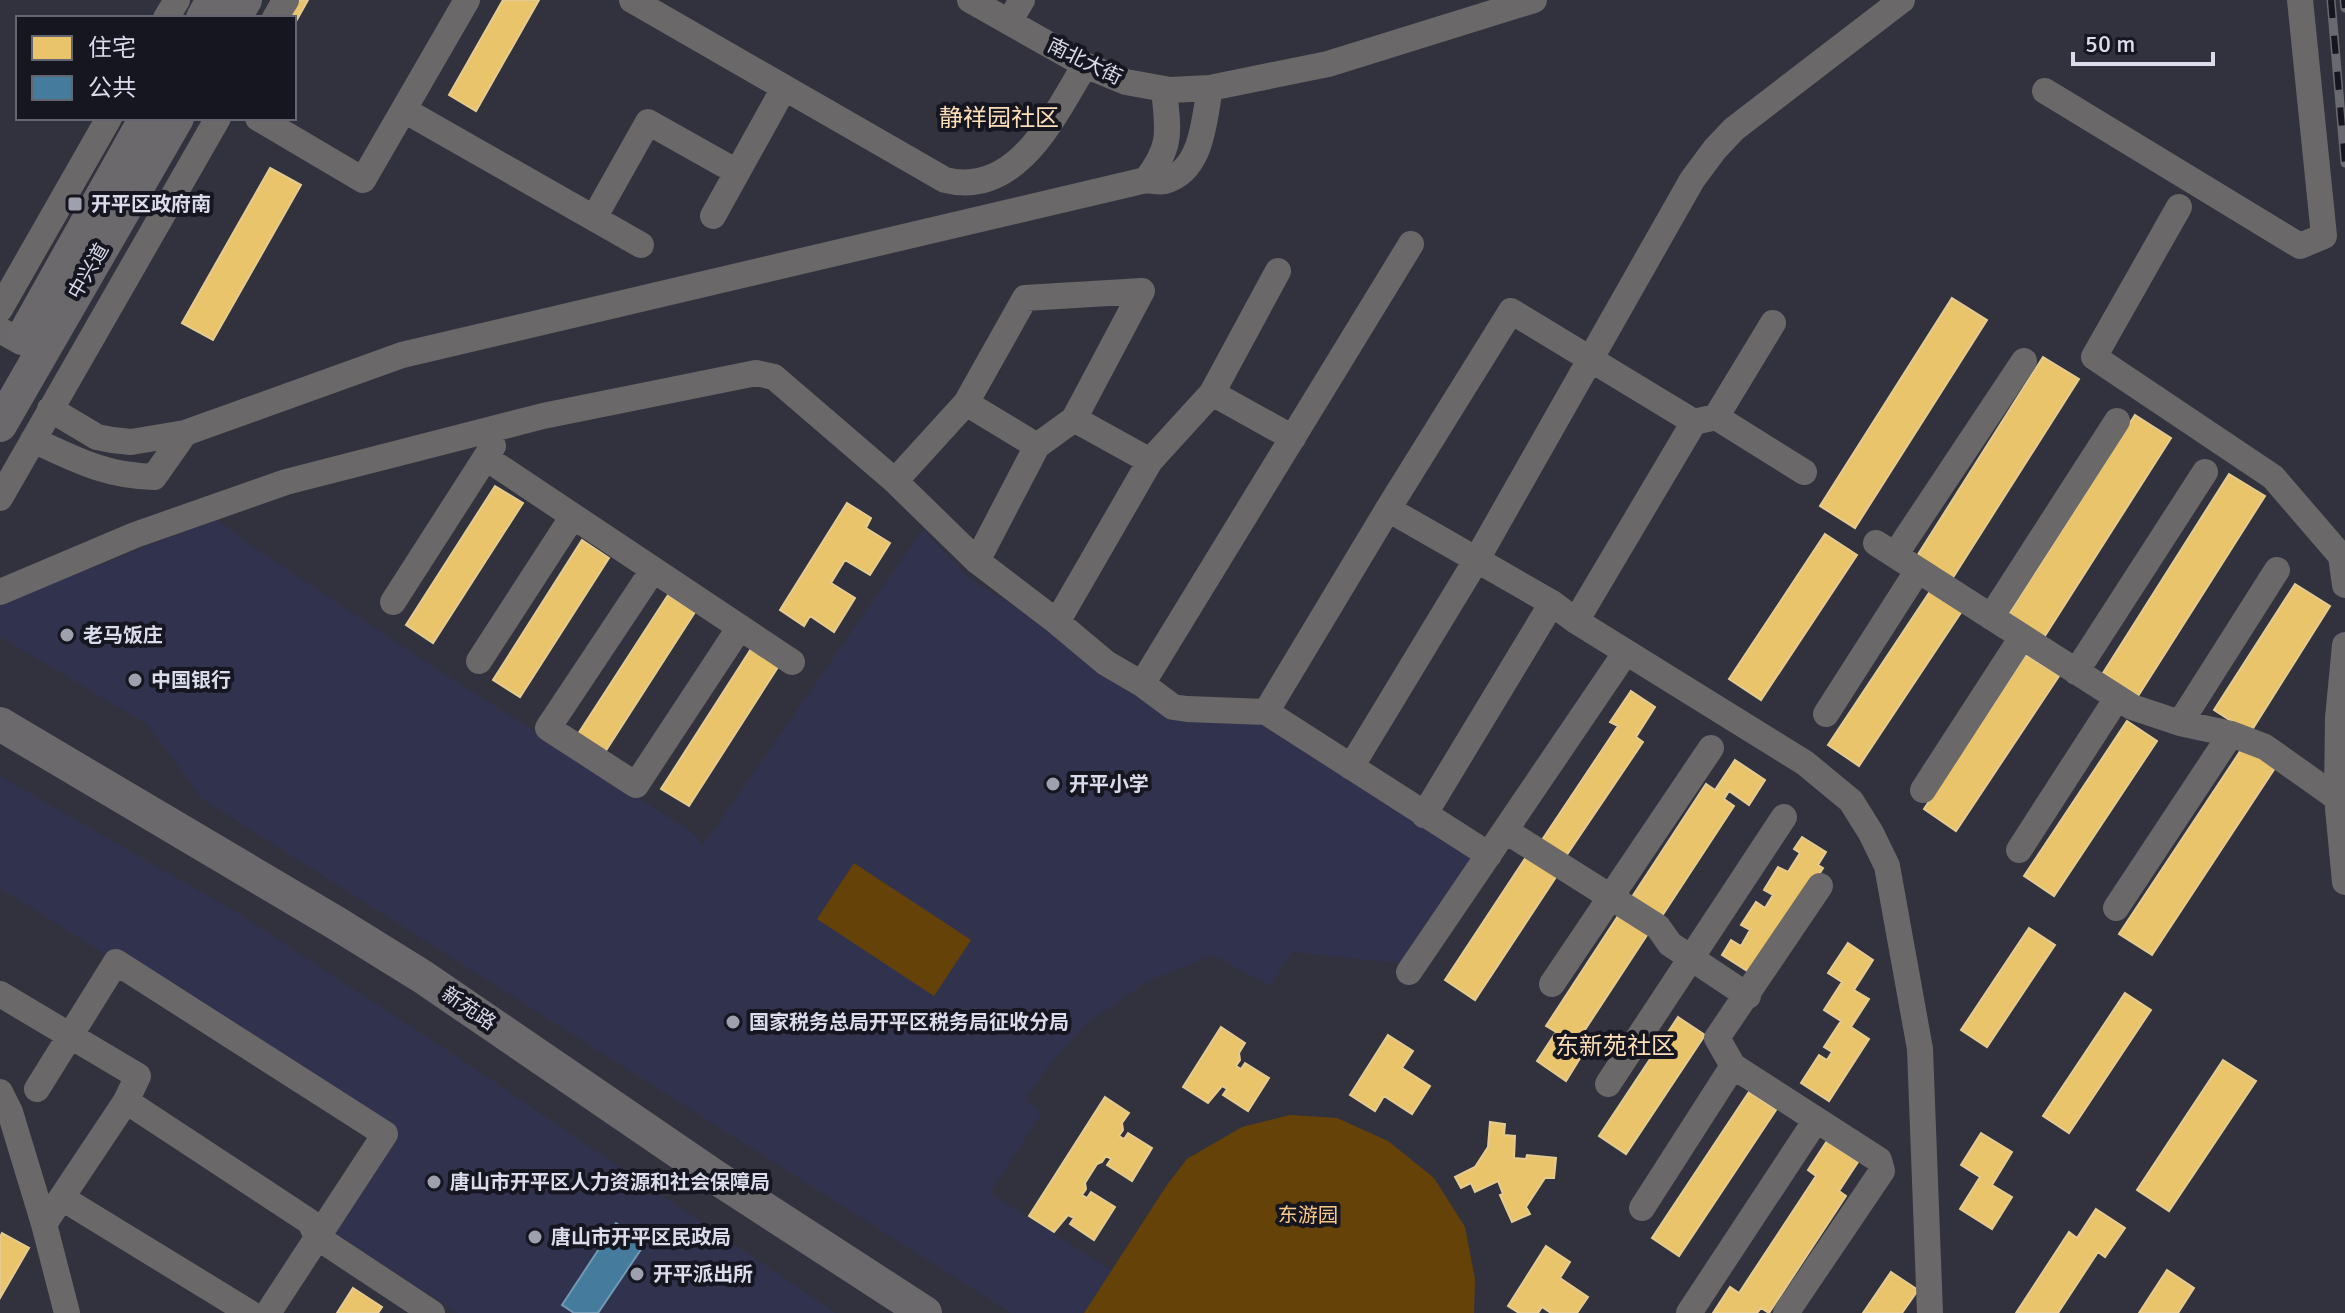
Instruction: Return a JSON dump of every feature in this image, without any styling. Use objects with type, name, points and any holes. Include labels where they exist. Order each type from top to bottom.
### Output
[{"type":"main road","name":"中兴道","points":[[0,377],[10,336],[145,120]]},
{"type":"main road","name":"中兴道","points":[[0,425],[176,120]]},
{"type":"main road","name":"新苑路","points":[[0,724],[423,977],[714,1176],[925,1313]]},
{"type":"main road","name":"新苑路","points":[[0,749],[406,988],[699,1189],[890,1313]]},
{"type":"street","points":[[261,120],[363,180],[467,0]]},
{"type":"street","points":[[632,0],[945,180],[958,183],[972,183],[1001,173],[1032,147],[1048,127],[1085,65]]},
{"type":"street","name":"南北大街","points":[[970,0],[1015,11],[1085,65],[1126,82],[1164,89],[1210,88],[1328,64],[1534,0]]},
{"type":"street","points":[[1351,767],[1477,559],[1692,180],[1734,129],[1902,0]]},
{"type":"street","points":[[2045,91],[2300,246],[2324,236],[2300,0]]},
{"type":"street","points":[[713,216],[784,88]]},
{"type":"street","points":[[50,409],[97,437],[112,440],[131,442],[185,433],[402,355],[1146,180],[1164,181],[1183,171],[1194,158],[1210,88]]},
{"type":"street","points":[[1146,180],[1163,156],[1167,144],[1164,89]]},
{"type":"street","points":[[404,110],[641,245]]},
{"type":"street","points":[[0,309],[108,120]]},
{"type":"street","points":[[0,498],[217,120]]},
{"type":"street","points":[[594,218],[648,122],[737,172]]},
{"type":"street","points":[[2179,207],[2094,357],[2273,477],[2341,556],[2345,585]]},
{"type":"street","points":[[1142,684],[1411,244]]},
{"type":"street","points":[[1057,622],[1150,461],[1212,393],[1278,271]]},
{"type":"street","points":[[895,481],[966,403],[1025,298],[1142,291],[1074,419],[1037,446],[977,561]]},
{"type":"street","points":[[1266,712],[1511,311],[1592,359],[1804,472]]},
{"type":"street","points":[[1576,621],[1705,420],[1773,323]]},
{"type":"street","points":[[2024,361],[1885,549],[2132,707],[2180,723],[2231,734],[2265,747],[2337,798]]},
{"type":"street","points":[[0,592],[135,535],[286,482],[543,416],[756,373],[774,377],[895,481],[977,561],[1106,663],[1173,707],[1266,712],[1489,855]]},
{"type":"street","points":[[1212,393],[1293,438]]},
{"type":"street","points":[[966,403],[1037,446]]},
{"type":"street","points":[[1074,419],[1150,461]]},
{"type":"street","points":[[1991,617],[2117,421]]},
{"type":"street","points":[[393,602],[506,426]]},
{"type":"street","points":[[33,440],[87,465],[126,476],[154,477],[185,433]]},
{"type":"street","points":[[486,458],[792,662]]},
{"type":"street","points":[[2076,672],[2205,472]]},
{"type":"street","points":[[1388,509],[1552,603],[1805,763],[1851,801],[1887,866],[1920,1049],[1930,1313]]},
{"type":"street","points":[[479,661],[573,516]]},
{"type":"street","points":[[653,570],[548,728],[636,785],[740,627]]},
{"type":"street","points":[[1826,714],[1918,570]]},
{"type":"street","points":[[2180,723],[2277,570]]},
{"type":"street","points":[[1424,815],[1552,603]]},
{"type":"street","points":[[1923,790],[2022,637]]},
{"type":"street","points":[[2345,645],[2338,718],[2337,798],[2345,882]]},
{"type":"street","points":[[1409,972],[1626,652]]},
{"type":"street","points":[[2019,850],[2117,698]]},
{"type":"street","points":[[2116,908],[2231,734]]},
{"type":"street","points":[[1552,984],[1711,748]]},
{"type":"street","points":[[1608,1084],[1784,817]]},
{"type":"street","points":[[1506,831],[1658,927],[1670,944],[1748,996]]},
{"type":"street","points":[[1786,1313],[1882,1171],[1879,1160],[1733,1066],[1717,1038],[1820,886]]},
{"type":"street","points":[[37,1089],[116,962],[385,1134],[268,1313]]},
{"type":"street","points":[[0,994],[138,1076],[126,1101],[44,1224]]},
{"type":"street","points":[[1642,1208],[1733,1066]]},
{"type":"street","points":[[0,1092],[10,1112],[69,1311]]},
{"type":"street","points":[[126,1101],[310,1222],[317,1237],[427,1312]]},
{"type":"street","points":[[1689,1313],[1816,1120]]},
{"type":"street","points":[[62,1198],[250,1313]]},
{"type":"shaded area","points":[[216,519],[259,551],[454,680],[692,832],[703,845],[923,529],[968,577],[1187,715],[1266,724],[1477,857],[1406,964],[1292,952],[1270,986],[1212,955],[1145,983],[1087,1023],[1049,1065],[1025,1100],[1042,1112],[990,1193],[1112,1271],[1084,1313],[1011,1313],[202,799],[147,724],[0,637],[0,604]]},
{"type":"shaded area","points":[[0,776],[236,912],[450,1052],[836,1313],[457,1313],[332,1231],[377,1125],[0,888]]},
{"type":"green space","points":[[854,863],[971,940],[934,996],[817,919]]},
{"type":"green space","name":"东游园","points":[[1290,1115],[1337,1118],[1388,1141],[1434,1178],[1465,1227],[1475,1279],[1474,1313],[1084,1313],[1187,1159],[1242,1127]]},
{"type":"building: 住宅","points":[[272,0],[308,0],[296,21],[296,16],[263,16]]},
{"type":"building: 住宅","points":[[503,0],[539,0],[476,111],[449,95]]},
{"type":"building: 住宅","points":[[270,168],[301,185],[213,340],[182,323]]},
{"type":"building: 住宅","points":[[1952,298],[1987,320],[1855,528],[1820,506]]},
{"type":"building: 住宅","points":[[2043,357],[2079,379],[1952,579],[1917,556]]},
{"type":"building: 住宅","points":[[2135,415],[2171,438],[2043,639],[2007,617]]},
{"type":"building: 住宅","points":[[2229,474],[2265,496],[2138,696],[2103,673]]},
{"type":"building: 住宅","points":[[495,486],[523,503],[433,643],[406,625]]},
{"type":"building: 住宅","points":[[847,503],[871,518],[866,528],[890,543],[870,575],[845,560],[831,583],[855,598],[834,632],[810,616],[804,626],[780,610]]},
{"type":"building: 住宅","points":[[1825,534],[1857,555],[1761,700],[1729,679]]},
{"type":"building: 住宅","points":[[582,540],[609,558],[520,697],[493,680]]},
{"type":"building: 住宅","points":[[2295,584],[2330,606],[2250,733],[2214,710]]},
{"type":"building: 住宅","points":[[1931,590],[1962,611],[1859,766],[1828,745]]},
{"type":"building: 住宅","points":[[668,595],[695,612],[605,752],[578,734]]},
{"type":"building: 住宅","points":[[751,649],[778,667],[689,806],[661,789]]},
{"type":"building: 住宅","points":[[2026,655],[2059,676],[1956,831],[1924,809]]},
{"type":"building: 住宅","points":[[1631,691],[1655,707],[1636,737],[1643,742],[1566,856],[1542,840],[1618,726],[1610,722]]},
{"type":"building: 住宅","points":[[2127,721],[2157,741],[2054,896],[2024,876]]},
{"type":"building: 住宅","points":[[2243,747],[2275,768],[2152,955],[2119,934]]},
{"type":"building: 住宅","points":[[1735,760],[1765,780],[1749,805],[1729,791],[1724,799],[1734,806],[1662,916],[1632,897],[1706,784],[1715,790]]},
{"type":"building: 住宅","points":[[1802,837],[1826,852],[1818,865],[1823,868],[1761,966],[1749,972],[1722,955],[1731,940],[1741,946],[1750,930],[1741,925],[1756,902],[1765,908],[1773,895],[1764,890],[1778,867],[1788,872],[1800,853],[1794,849]]},
{"type":"building: 住宅","points":[[1528,854],[1558,874],[1475,1000],[1445,980]]},
{"type":"building: 住宅","points":[[1620,913],[1649,932],[1577,1042],[1568,1037],[1564,1044],[1582,1055],[1566,1081],[1537,1061],[1556,1032],[1546,1026]]},
{"type":"building: 住宅","points":[[2029,928],[2055,945],[1987,1047],[1961,1030]]},
{"type":"building: 住宅","points":[[1848,943],[1873,960],[1854,990],[1869,999],[1851,1027],[1869,1039],[1829,1101],[1801,1083],[1819,1055],[1827,1060],[1832,1052],[1824,1047],[1841,1021],[1824,1010],[1842,982],[1828,973]]},
{"type":"building: 住宅","points":[[2125,993],[2151,1010],[2069,1133],[2043,1116]]},
{"type":"building: 住宅","points":[[1678,1017],[1705,1035],[1626,1154],[1599,1136]]},
{"type":"building: 住宅","points":[[1221,1027],[1245,1043],[1236,1066],[1241,1069],[1245,1063],[1269,1078],[1248,1111],[1223,1095],[1227,1089],[1222,1086],[1208,1103],[1183,1087]]},
{"type":"building: 住宅","points":[[1388,1035],[1413,1051],[1402,1068],[1430,1086],[1412,1114],[1384,1096],[1375,1111],[1350,1095]]},
{"type":"building: 住宅","points":[[2223,1060],[2256,1081],[2169,1211],[2137,1190]]},
{"type":"building: 住宅","points":[[1749,1092],[1776,1110],[1679,1256],[1652,1238]]},
{"type":"building: 住宅","points":[[1105,1097],[1129,1113],[1122,1123],[1123,1130],[1119,1136],[1124,1139],[1128,1133],[1152,1148],[1132,1181],[1107,1165],[1111,1159],[1106,1156],[1085,1183],[1086,1189],[1082,1195],[1087,1198],[1091,1192],[1115,1207],[1094,1240],[1070,1224],[1074,1218],[1068,1215],[1054,1232],[1029,1216]]},
{"type":"building: 住宅","points":[[1490,1122],[1505,1124],[1504,1135],[1515,1136],[1514,1158],[1526,1159],[1527,1155],[1556,1158],[1554,1178],[1545,1178],[1526,1207],[1530,1214],[1512,1222],[1500,1195],[1503,1194],[1498,1181],[1475,1192],[1471,1183],[1461,1188],[1455,1177],[1475,1167],[1488,1147]]},
{"type":"building: 住宅","points":[[1981,1133],[2012,1152],[1992,1185],[2012,1197],[1992,1229],[1960,1209],[1980,1177],[1961,1165]]},
{"type":"building: 住宅","points":[[1827,1141],[1858,1162],[1839,1191],[1846,1196],[1769,1313],[1761,1308],[1757,1313],[1713,1313],[1730,1287],[1739,1293],[1816,1176],[1808,1170]]},
{"type":"building: 住宅","points":[[2096,1209],[2125,1228],[2105,1257],[2098,1252],[2058,1313],[2016,1313],[2069,1232],[2077,1238]]},
{"type":"building: 住宅","points":[[2,1233],[29,1248],[0,1298],[0,1237]]},
{"type":"building: 住宅","points":[[1546,1246],[1570,1262],[1560,1278],[1588,1297],[1577,1313],[1551,1313],[1542,1307],[1538,1313],[1519,1313],[1508,1306]]},
{"type":"building: 住宅","points":[[2167,1270],[2194,1288],[2178,1313],[2139,1313]]},
{"type":"building: 住宅","points":[[1891,1272],[1918,1290],[1902,1313],[1863,1313]]},
{"type":"building: 住宅","points":[[353,1288],[382,1307],[378,1313],[337,1313]]},
{"type":"building: 公共","name":"开平派出所","points":[[616,1223],[646,1242],[598,1313],[574,1313],[562,1305]]},
{"type":"railway","points":[[2331,0],[2345,163]]},
{"type":"railway","points":[[2344,0],[2345,8]]},
{"type":"place","name":"开平区政府南","points":[[75,204]]},
{"type":"place","name":"老马饭庄","points":[[67,635]]},
{"type":"place","name":"中国银行","points":[[135,680]]},
{"type":"place","name":"开平小学","points":[[1053,784]]},
{"type":"place","name":"国家税务总局开平区税务局征收分局","points":[[733,1022]]},
{"type":"place","name":"唐山市开平区人力资源和社会保障局","points":[[434,1182]]},
{"type":"place","name":"唐山市开平区民政局","points":[[535,1237]]},
{"type":"place","name":"开平派出所","points":[[637,1274]]},
{"type":"district","name":"静祥园社区","points":[[999,118]]},
{"type":"district","name":"东新苑社区","points":[[1615,1046]]}]
